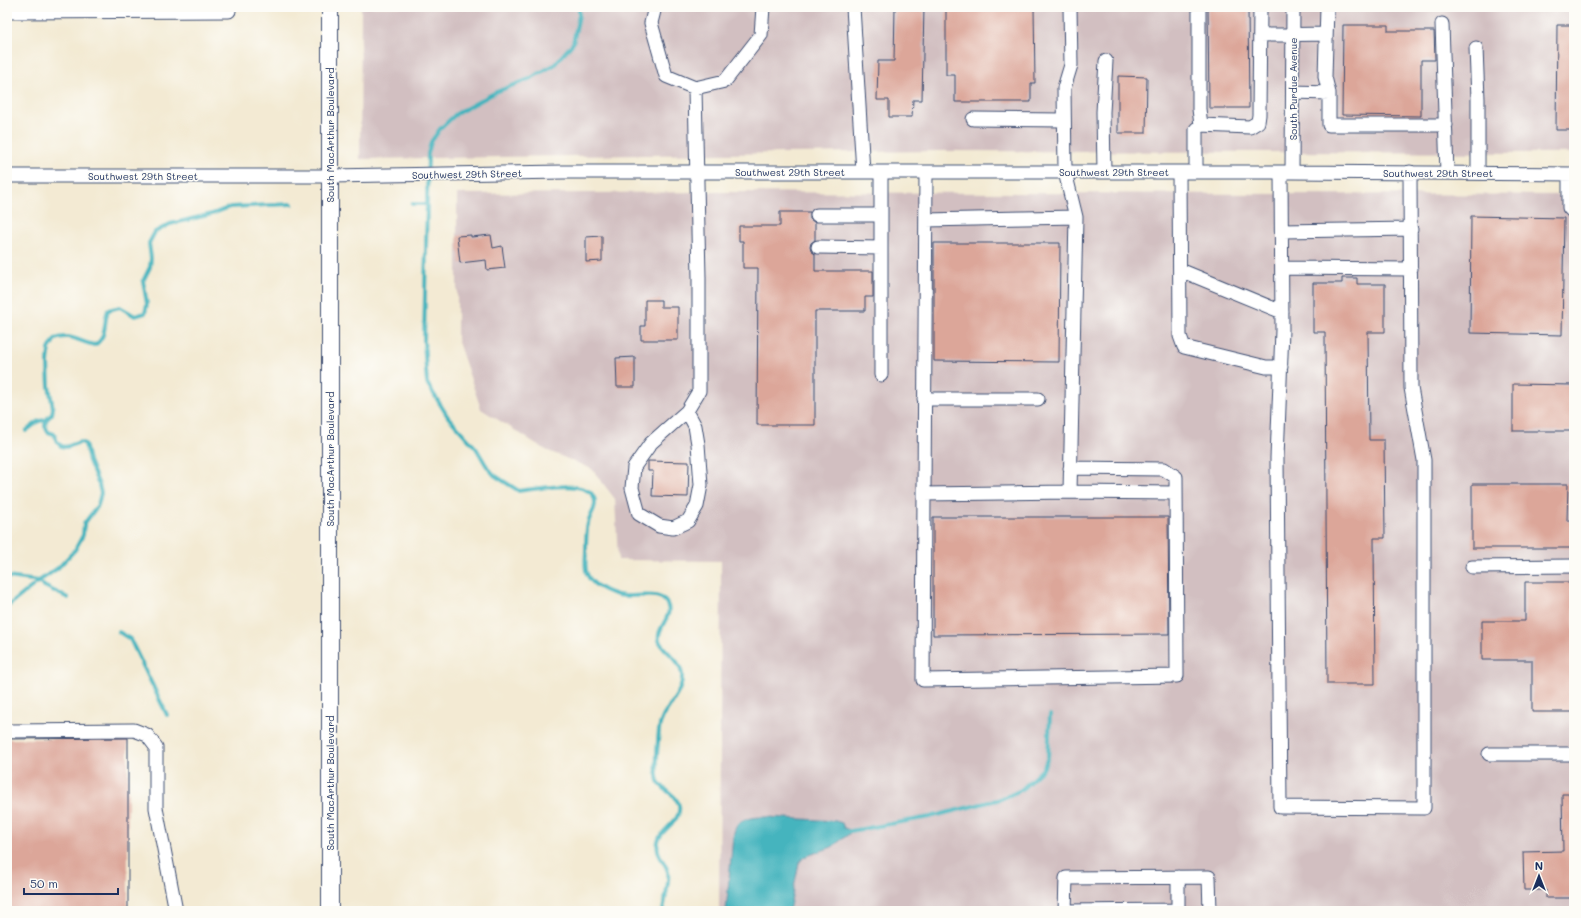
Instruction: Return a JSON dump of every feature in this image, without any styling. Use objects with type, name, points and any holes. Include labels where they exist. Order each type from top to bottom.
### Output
[{"type":"main road","name":"South MacArthur Boulevard","points":[[330,7],[330,911]]},
{"type":"street","points":[[7,12],[83,9],[229,11],[229,7]]},
{"type":"street","points":[[654,7],[651,23],[666,76],[695,88],[725,81],[761,35],[763,7]]},
{"type":"street","points":[[853,7],[863,172]]},
{"type":"street","points":[[1070,7],[1071,65],[1064,88],[1065,172],[1076,217],[1070,492]]},
{"type":"street","points":[[1199,7],[1199,109],[1201,125]]},
{"type":"street","points":[[1196,172],[1196,129],[1201,125],[1250,127],[1258,122],[1260,7]]},
{"type":"street","name":"South Purdue Avenue","points":[[1293,7],[1293,92],[1282,231],[1281,367],[1277,458],[1280,807],[1424,808],[1424,460],[1411,388],[1411,269]]},
{"type":"street","points":[[1327,7],[1325,77],[1329,93],[1329,125],[1446,125]]},
{"type":"street","points":[[1442,24],[1447,173]]},
{"type":"street","points":[[1260,35],[1326,34]]},
{"type":"street","points":[[1476,48],[1478,173]]},
{"type":"street","points":[[1104,172],[1103,112],[1106,61]]},
{"type":"street","points":[[687,411],[695,426],[698,444],[700,485],[697,506],[688,521],[673,528],[659,526],[639,514],[632,488],[634,467],[651,443],[687,411],[699,391],[700,278],[695,88]]},
{"type":"street","points":[[1293,92],[1329,93]]},
{"type":"street","points":[[973,119],[1064,120]]},
{"type":"street","name":"Southwest 29th Street","points":[[7,176],[443,176],[563,172],[1410,172],[1571,174]]},
{"type":"street","points":[[881,172],[881,375]]},
{"type":"street","points":[[926,172],[923,680],[1177,676],[1176,477],[1164,469],[1070,468]]},
{"type":"street","points":[[1179,172],[1180,336],[1184,347],[1266,367],[1281,367]]},
{"type":"street","points":[[1282,268],[1411,269],[1410,172]]},
{"type":"street","points":[[1571,174],[1569,208],[1574,213]]},
{"type":"street","points":[[817,215],[881,215]]},
{"type":"street","points":[[926,220],[1076,217]]},
{"type":"street","points":[[1282,231],[1411,229]]},
{"type":"street","points":[[818,247],[881,248]]},
{"type":"street","points":[[1180,270],[1282,312]]},
{"type":"street","points":[[924,399],[1038,399]]},
{"type":"street","points":[[924,494],[1070,492],[1176,493]]},
{"type":"street","points":[[1472,567],[1574,566]]},
{"type":"street","points":[[7,731],[134,730],[147,735],[156,747],[156,808],[176,911]]},
{"type":"street","points":[[1489,754],[1574,754]]},
{"type":"street","points":[[1178,877],[1178,910],[1065,911],[1066,878],[1178,877],[1209,877],[1210,911]]},
{"type":"shaded area","points":[[361,7],[1574,7],[1574,153],[938,151],[360,159]]},
{"type":"shaded area","points":[[715,192],[1574,195],[1574,911],[719,911],[721,561],[618,560],[615,499],[592,469],[546,450],[481,409],[457,339],[457,194]]},
{"type":"water","points":[[767,817],[836,821],[842,823],[844,828],[850,830],[849,834],[832,847],[804,857],[799,863],[789,911],[726,911],[735,828],[745,819]]},
{"type":"building","points":[[895,7],[924,7],[922,100],[913,100],[912,117],[889,117],[889,100],[877,100],[878,61],[894,61]]},
{"type":"building","points":[[946,7],[1034,7],[1035,83],[1031,83],[1031,102],[955,102],[955,75],[946,75]]},
{"type":"building","points":[[1208,7],[1248,7],[1249,108],[1209,108]]},
{"type":"building","points":[[1343,25],[1388,25],[1388,31],[1434,31],[1435,60],[1421,60],[1421,116],[1342,115]]},
{"type":"building","points":[[1557,25],[1574,25],[1574,130],[1556,130]]},
{"type":"building","points":[[1118,76],[1147,77],[1146,133],[1118,133]]},
{"type":"building","points":[[780,212],[810,212],[810,219],[815,223],[815,240],[811,243],[810,247],[811,251],[815,254],[815,271],[873,271],[873,297],[865,297],[865,311],[815,311],[815,425],[757,425],[758,268],[743,268],[743,241],[739,241],[739,226],[780,226]]},
{"type":"building","points":[[1471,216],[1564,218],[1562,335],[1470,333]]},
{"type":"building","points":[[471,235],[471,237],[491,235],[493,248],[502,246],[505,268],[487,270],[486,260],[460,263],[457,236]]},
{"type":"building","points":[[602,236],[602,261],[586,262],[586,237]]},
{"type":"building","points":[[934,243],[1060,243],[1059,362],[934,361]]},
{"type":"building","points":[[1342,278],[1357,278],[1357,284],[1385,284],[1385,332],[1368,332],[1369,440],[1384,440],[1385,538],[1374,538],[1375,684],[1327,684],[1325,332],[1313,332],[1313,283],[1342,283]]},
{"type":"building","points":[[645,300],[661,300],[661,307],[678,307],[678,340],[641,340],[641,326],[645,326]]},
{"type":"building","points":[[635,357],[635,387],[617,387],[616,358]]},
{"type":"building","points":[[1513,384],[1574,385],[1574,431],[1513,431]]},
{"type":"building","points":[[648,461],[689,462],[688,497],[652,496],[653,471],[648,471]]},
{"type":"building","points":[[1472,484],[1568,484],[1567,521],[1574,521],[1574,548],[1472,548]]},
{"type":"building","points":[[933,517],[1168,517],[1169,634],[933,635]]},
{"type":"building","points":[[1525,582],[1574,582],[1574,712],[1532,712],[1532,660],[1482,660],[1482,621],[1525,621]]},
{"type":"building","points":[[128,738],[128,911],[7,911],[7,739]]},
{"type":"building","points":[[1562,794],[1574,794],[1574,898],[1546,898],[1546,890],[1524,890],[1523,852],[1563,851]]},
{"type":"waterway","points":[[579,7],[579,15],[573,43],[554,65],[529,79],[496,92],[456,114],[440,129],[431,142],[428,154],[424,341],[427,383],[448,417],[476,448],[494,475],[519,491],[563,486],[585,489],[592,495],[595,506],[587,529],[585,565],[589,578],[597,586],[617,595],[652,596],[662,598],[668,606],[668,616],[660,630],[659,640],[664,648],[678,663],[681,669],[682,683],[680,690],[661,722],[658,741],[658,781],[676,798],[679,806],[678,816],[660,836],[657,846],[659,854],[668,872],[668,886],[663,911]]},
{"type":"waterway","points":[[7,607],[39,581],[58,568],[75,550],[83,535],[84,524],[98,505],[101,493],[89,461],[85,444],[80,442],[66,447],[61,446],[57,442],[54,434],[48,432],[45,426],[46,420],[52,414],[53,408],[49,386],[48,364],[49,349],[55,339],[61,337],[71,337],[95,345],[102,338],[104,333],[108,310],[120,307],[135,316],[145,313],[147,304],[143,281],[150,267],[151,258],[149,243],[155,232],[170,224],[212,214],[230,207],[292,204]]},
{"type":"waterway","points":[[412,204],[427,204]]},
{"type":"waterway","points":[[26,431],[39,421],[46,420]]},
{"type":"waterway","points":[[7,577],[39,581],[44,586],[68,598]]},
{"type":"waterway","points":[[119,632],[130,639],[167,715]]},
{"type":"waterway","points":[[845,832],[930,817],[1001,799],[1021,790],[1043,769],[1048,757],[1050,715]]}]
